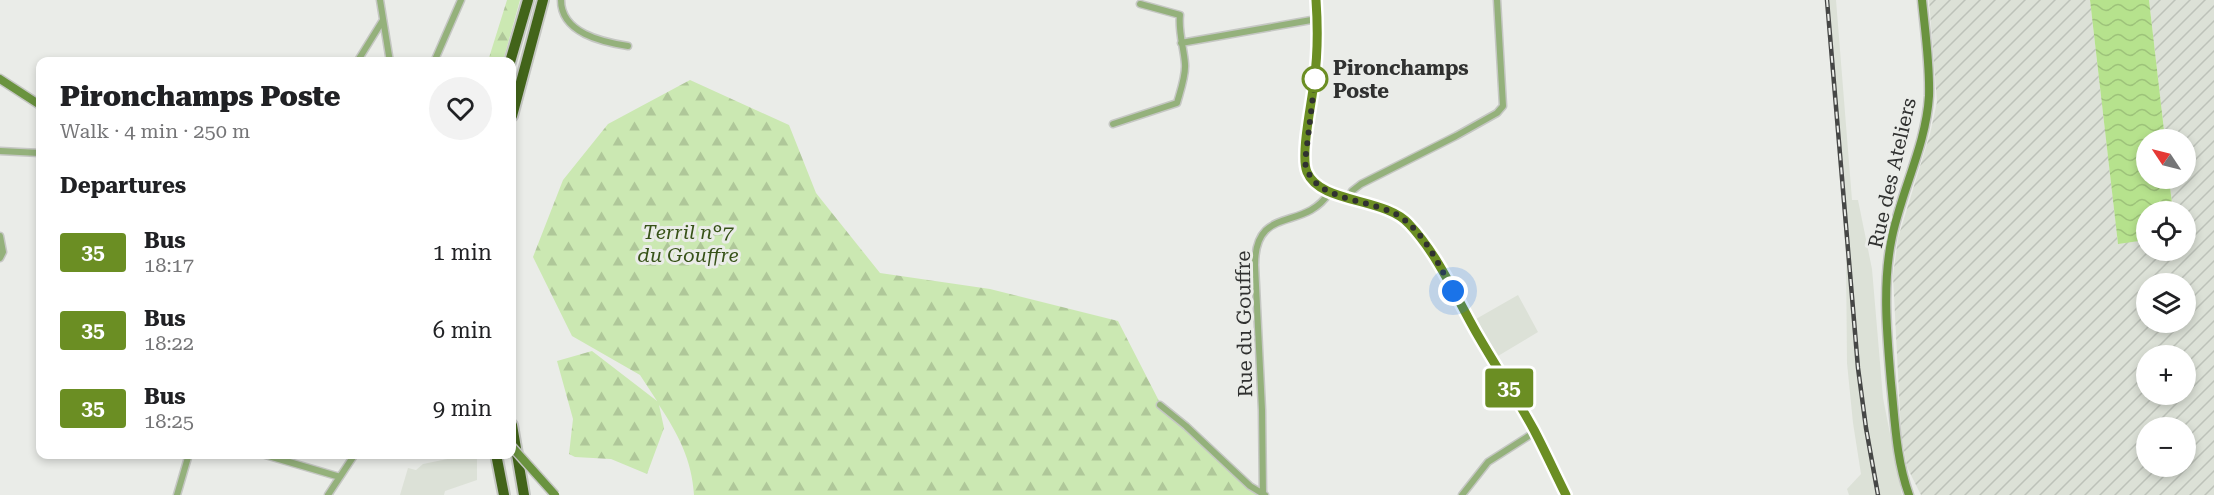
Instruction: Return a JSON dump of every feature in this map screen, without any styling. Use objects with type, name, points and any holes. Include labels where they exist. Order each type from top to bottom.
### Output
[{"type":"highway","points":[[511,57],[528,0]]},
{"type":"highway","points":[[516,101],[543,0]]},
{"type":"highway","points":[[516,448],[524,495]]},
{"type":"highway","points":[[497,459],[504,495]]},
{"type":"street","points":[[380,0],[389,57]]},
{"type":"street","points":[[436,57],[461,0]]},
{"type":"street","points":[[561,0],[561,9],[576,29],[598,41],[628,46]]},
{"type":"street","points":[[1316,0],[1318,43],[1305,162],[1306,171],[1311,179],[1329,193],[1349,197],[1395,213],[1408,222],[1431,250],[1535,432],[1566,495]]},
{"type":"street","points":[[1349,197],[1352,191],[1361,184],[1456,136],[1497,113],[1503,106],[1497,0]]},
{"type":"street","name":"Rue des Ateliers","points":[[1909,495],[1897,450],[1886,290],[1892,236],[1919,150],[1929,95],[1922,0]]},
{"type":"street","points":[[1113,124],[1177,103],[1185,66],[1180,15],[1140,4]]},
{"type":"street","points":[[360,57],[383,19]]},
{"type":"street","points":[[1181,43],[1317,19]]},
{"type":"street","points":[[0,79],[36,102]]},
{"type":"street","points":[[0,151],[36,153]]},
{"type":"street","name":"Rue du Gouffre","points":[[1264,495],[1255,265],[1257,247],[1259,239],[1269,227],[1311,212],[1323,202],[1329,193]]},
{"type":"street","points":[[0,236],[3,252],[0,258]]},
{"type":"street","points":[[1160,405],[1250,486],[1264,495]]},
{"type":"street","points":[[1462,495],[1488,462],[1535,432]]},
{"type":"street","points":[[516,451],[555,495]]},
{"type":"street","points":[[177,495],[188,459]]},
{"type":"street","points":[[279,459],[340,477]]},
{"type":"street","points":[[328,495],[352,459]]},
{"type":"shaded area","points":[[1825,0],[1836,0],[1852,200],[1858,200],[1872,269],[1883,398],[1902,495],[1849,495],[1847,489],[1861,474],[1847,363],[1846,253]]},
{"type":"shaded area","points":[[1929,0],[2090,0],[2118,243],[2136,241],[2136,261],[2196,261],[2196,201],[2172,201],[2170,189],[2196,189],[2196,129],[2164,129],[2149,0],[2214,0],[2214,495],[1921,495],[1907,467],[1901,433],[1893,276],[1898,238],[1930,134],[1937,102]]},
{"type":"shaded area","points":[[1518,295],[1538,332],[1498,356],[1476,319]]},
{"type":"shaded area","points":[[448,459],[477,459],[477,480],[445,491],[444,495],[400,495],[408,468],[416,470],[423,464]]},
{"type":"green space","points":[[507,0],[520,0],[504,57],[489,57]]},
{"type":"green space","name":"Terril n°7 du Gouffre","points":[[690,80],[789,125],[816,193],[880,273],[990,289],[1118,321],[1159,401],[1259,495],[694,495],[693,482],[683,448],[659,405],[664,428],[647,474],[611,459],[575,457],[569,454],[573,419],[557,361],[592,351],[657,401],[640,375],[572,336],[533,257],[563,180],[608,124]]},
{"type":"water","points":[[2090,0],[2149,0],[2164,129],[2136,129],[2136,189],[2170,189],[2172,201],[2136,201],[2136,241],[2118,244]]},
{"type":"railway","points":[[1827,0],[1858,368],[1878,495]]},
{"type":"bus line","name":"35","points":[[1316,0],[1318,43],[1307,130],[1306,171],[1311,179],[1329,193],[1395,213],[1408,222],[1431,250],[1535,432],[1566,495]]},
{"type":"place","name":"Pironchamps Poste","points":[[1315,79]]},
{"type":"route","points":[[1315,79],[1307,130],[1305,162],[1306,171],[1311,179],[1329,193],[1395,213],[1408,222],[1431,250],[1453,291]]}]
